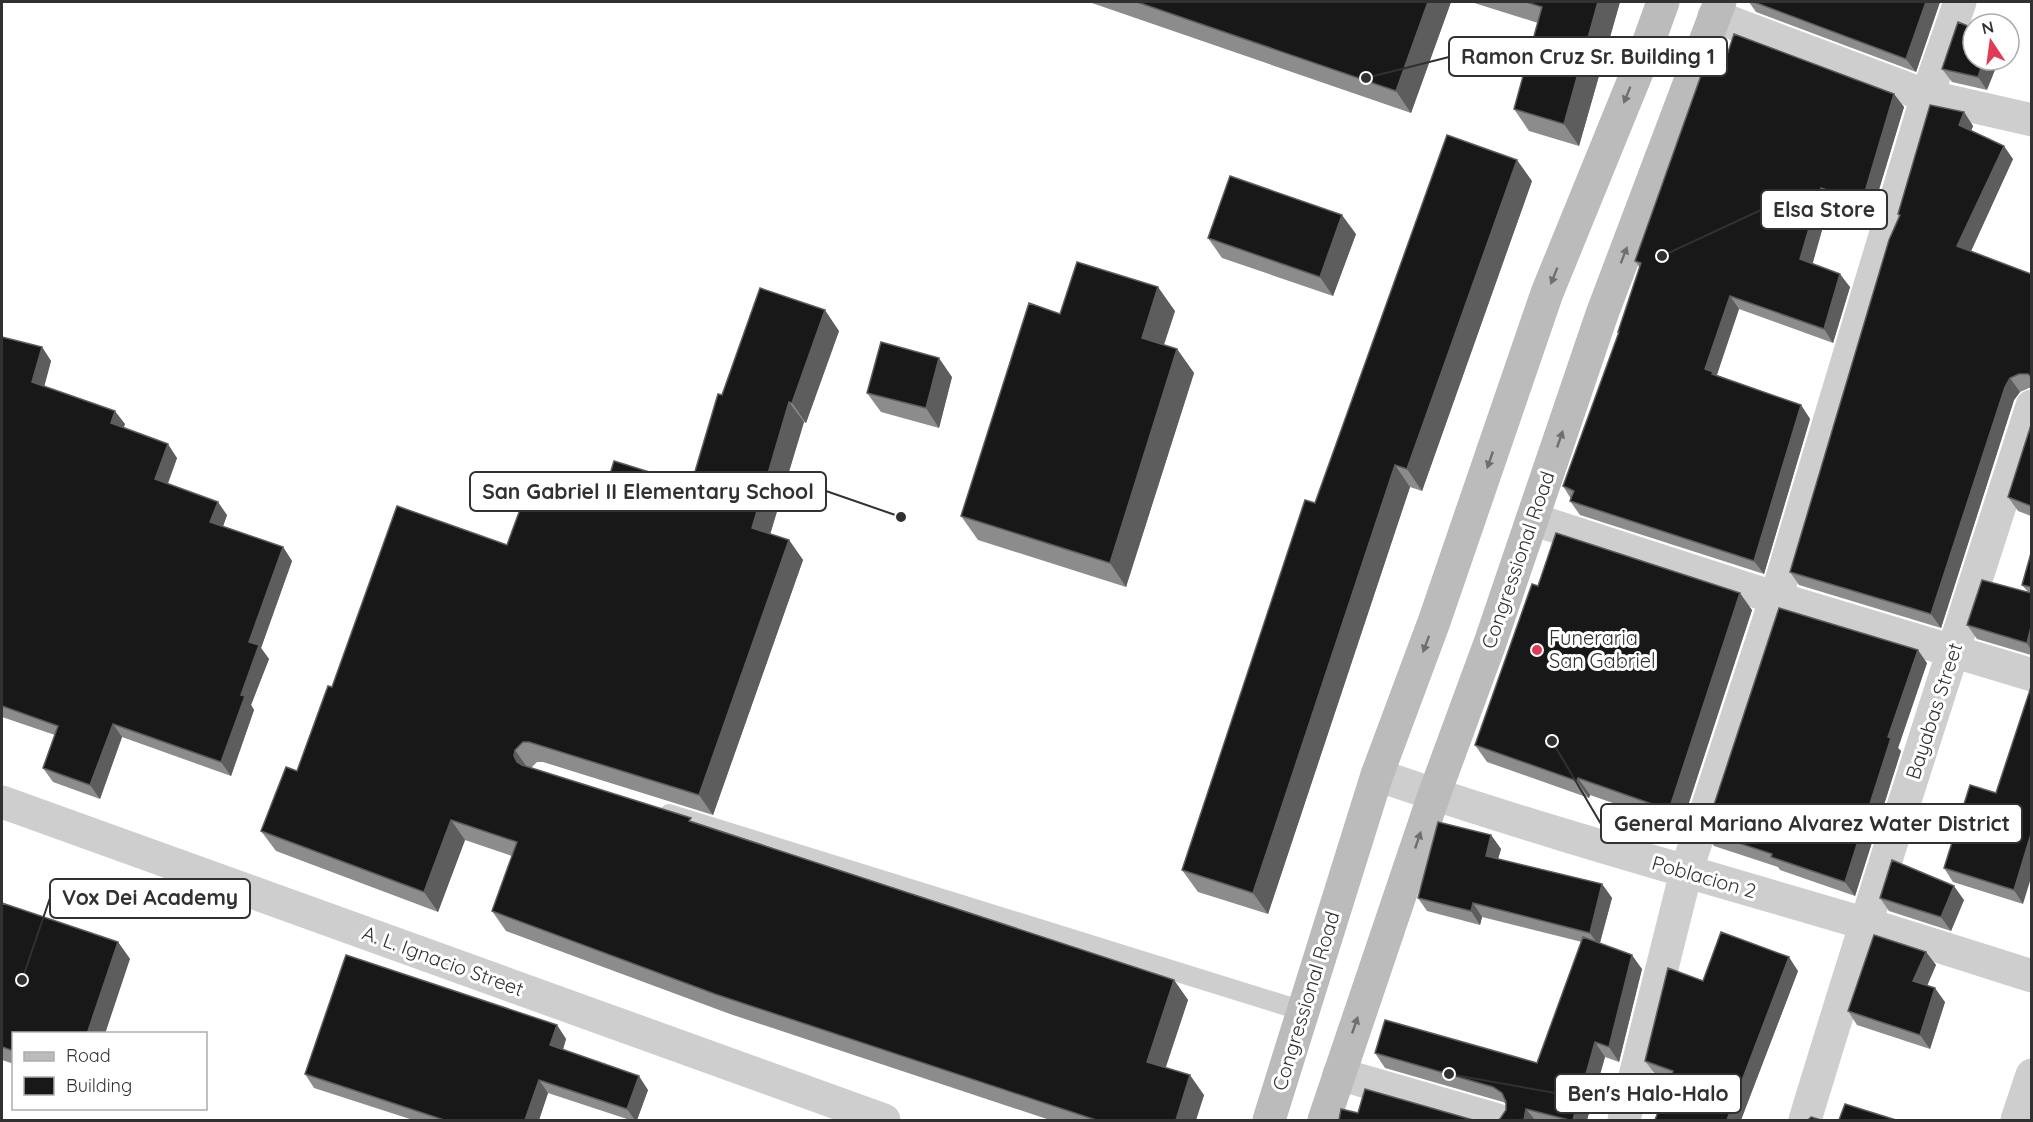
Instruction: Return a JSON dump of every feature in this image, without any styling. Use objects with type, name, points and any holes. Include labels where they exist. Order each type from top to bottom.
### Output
[{"type":"main road","name":"Congressional Road","points":[[1269,1120],[1377,775],[1434,622],[1547,293],[1644,55],[1663,2]]},
{"type":"main road","name":"Congressional Road","points":[[1324,1120],[1434,795],[1490,643],[1602,314],[1717,9]]},
{"type":"street","points":[[1624,1120],[1686,872],[1776,598],[1926,96],[1960,2]]},
{"type":"street","points":[[1717,9],[1926,96],[2031,120]]},
{"type":"street","name":"Bayabas Street","points":[[1805,1120],[1864,924],[1954,651],[2031,406]]},
{"type":"street","points":[[1532,519],[1776,598],[2031,675]]},
{"type":"street","name":"Poblacion 2","points":[[1377,775],[1434,795],[2031,976]]},
{"type":"street","name":"A. L. Ignacio Street","points":[[2,802],[884,1120]]},
{"type":"street","points":[[1339,1074],[1498,1120]]},
{"type":"street","points":[[2017,1120],[2031,1075]]},
{"type":"lane","points":[[654,809],[1303,1011]]},
{"type":"building","points":[[1137,2],[1428,2],[1396,91]]},
{"type":"building","points":[[1526,2],[1598,2],[1564,124],[1514,109],[1542,7]]},
{"type":"building","points":[[1754,2],[1926,2],[1906,59]]},
{"type":"building","points":[[1958,22],[1961,23],[1961,72],[1980,72],[1978,77],[1942,69]]},
{"type":"building","points":[[1734,34],[1894,94],[1862,202],[1821,188],[1800,259],[1840,274],[1824,329],[1730,296],[1705,369],[1713,372],[1712,374],[1801,405],[1754,561],[1570,501],[1574,491],[1563,486],[1619,332],[1641,263],[1635,261],[1709,53],[1726,58]]},
{"type":"building","points":[[1930,105],[1964,112],[1959,125],[2004,146],[1957,246],[2031,274],[2031,377],[2028,374],[2019,374],[2010,378],[2005,387],[1931,614],[1790,572],[1889,240],[1900,215],[1898,214]]},
{"type":"building","points":[[1447,135],[1517,160],[1407,469],[1395,465],[1253,893],[1182,870],[1305,500],[1315,503]]},
{"type":"building","points":[[1230,176],[1342,215],[1320,277],[1208,238]]},
{"type":"building","points":[[1077,262],[1158,287],[1142,338],[1177,349],[1110,563],[961,516],[1029,303],[1060,314]]},
{"type":"building","points":[[760,288],[825,310],[792,403],[789,402],[752,528],[789,540],[699,795],[529,742],[523,742],[515,750],[514,756],[517,762],[691,818],[689,821],[1174,980],[1147,1062],[1190,1075],[1176,1120],[1096,1120],[715,994],[492,911],[517,842],[451,820],[424,892],[261,831],[286,767],[297,771],[328,686],[332,687],[397,506],[507,545],[529,485],[599,510],[614,461],[691,485],[718,394],[722,395]]},
{"type":"building","points":[[2,337],[42,347],[32,382],[115,411],[111,423],[168,444],[155,479],[218,502],[210,522],[283,547],[249,642],[259,645],[241,695],[245,696],[221,762],[113,724],[90,785],[43,768],[58,726],[2,706]]},
{"type":"building","points":[[881,342],[939,358],[926,408],[867,393]]},
{"type":"building","points":[[2031,425],[2031,506],[2008,497]]},
{"type":"building","points":[[1556,533],[1740,593],[1669,810],[1475,745],[1532,584],[1538,586]]},
{"type":"building","points":[[2031,553],[2031,587],[2022,585]]},
{"type":"building","points":[[1982,580],[2031,593],[2031,627],[2027,643],[1967,625]]},
{"type":"building","points":[[1779,608],[1918,650],[1888,737],[1891,738],[1845,882],[1771,857],[1772,854],[1705,832]]},
{"type":"building","points":[[2031,687],[2031,834],[2014,890],[1944,868],[1970,785],[1996,793]]},
{"type":"building","points":[[1438,822],[1491,835],[1486,856],[1602,884],[1590,933],[1473,903],[1471,911],[1418,898]]},
{"type":"building","points":[[1892,860],[1954,886],[1941,917],[1880,898]]},
{"type":"building","points":[[2,903],[118,942],[88,1032],[12,1032],[12,1050],[2,1047]]},
{"type":"building","points":[[1721,932],[1789,957],[1727,1120],[1655,1120],[1673,1071],[1645,1061],[1668,968],[1703,981]]},
{"type":"building","points":[[1874,935],[1926,952],[1913,981],[1935,988],[1920,1035],[1848,1011]]},
{"type":"building","points":[[1583,937],[1632,955],[1609,1047],[1595,1042],[1573,1120],[1526,1109],[1524,1120],[1498,1120],[1506,1110],[1506,1102],[1502,1093],[1493,1087],[1375,1053],[1385,1020],[1537,1063]]},
{"type":"building","points":[[346,955],[557,1025],[550,1045],[639,1076],[627,1109],[539,1080],[525,1120],[444,1120],[305,1074]]},
{"type":"building","points":[[1365,1089],[1473,1120],[1339,1120],[1341,1109],[1358,1113]]},
{"type":"building","points":[[1845,1104],[1896,1120],[1839,1120]]},
{"type":"place","name":"Ramon Cruz Sr. Building 1","points":[[1366,78]]},
{"type":"place","name":"Elsa Store","points":[[1662,256]]},
{"type":"place","name":"San Gabriel II Elementary School","points":[[901,517]]},
{"type":"place","name":"Funeraria San Gabriel","points":[[1537,650]]},
{"type":"place","name":"General Mariano Alvarez Water District","points":[[1552,741]]},
{"type":"place","name":"Vox Dei Academy","points":[[22,980]]},
{"type":"place","name":"Ben's Halo-Halo","points":[[1449,1074]]}]
